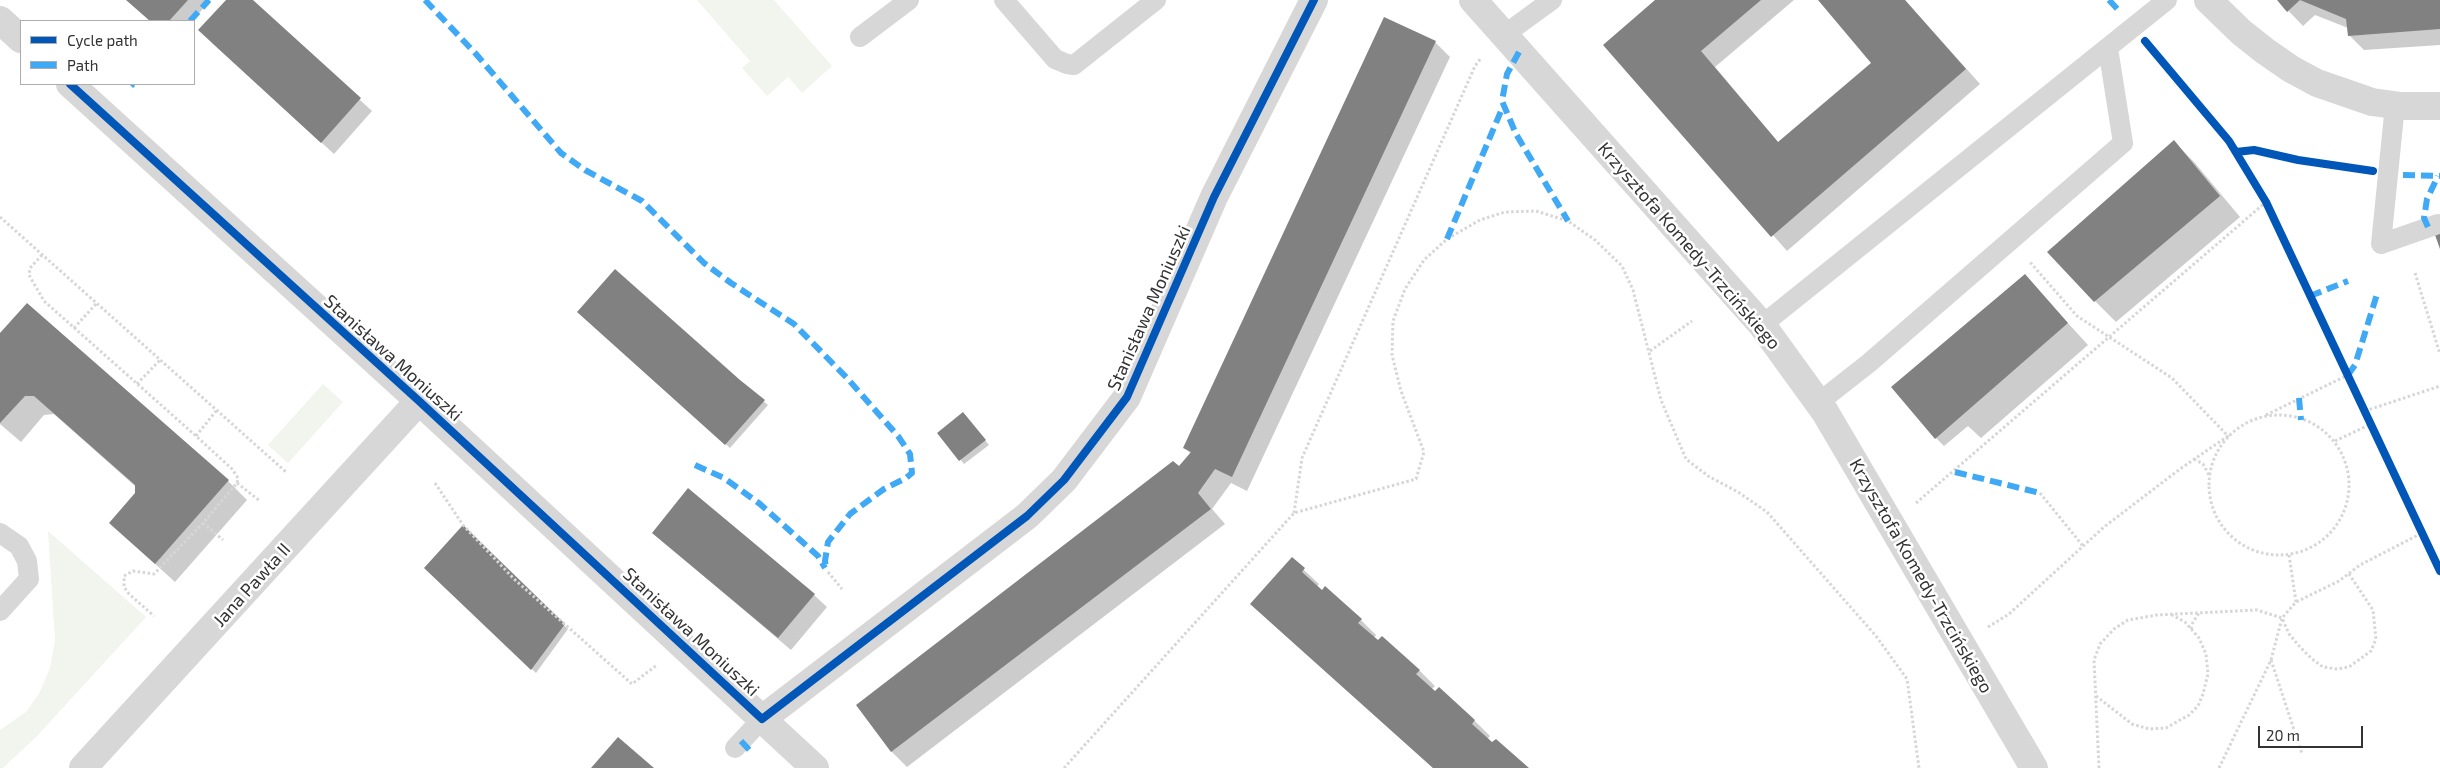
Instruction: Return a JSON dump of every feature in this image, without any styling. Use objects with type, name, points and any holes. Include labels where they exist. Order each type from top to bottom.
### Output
[{"type":"street","name":"Stanisława Moniuszki","points":[[762,719],[1026,516],[1064,480],[1127,397],[1214,197],[1314,0]]},
{"type":"street","name":"Krzysztofa Komedy-Trzcińskiego","points":[[1473,0],[1762,325],[1818,403],[2034,768]]},
{"type":"street","points":[[2208,0],[2241,32],[2290,69],[2343,93],[2372,102],[2395,106],[2440,106]]},
{"type":"street","points":[[0,20],[20,38]]},
{"type":"street","name":"Stanisława Moniuszki","points":[[71,85],[419,401],[815,768]]},
{"type":"street","name":"Jana Pawła II","points":[[83,768],[419,401]]},
{"type":"lane","points":[[860,37],[909,0]]},
{"type":"lane","points":[[1004,0],[1055,59],[1074,65],[1156,0]]},
{"type":"lane","points":[[1502,33],[1552,0]]},
{"type":"lane","points":[[1762,325],[2167,0]]},
{"type":"lane","points":[[1818,403],[1869,363],[2123,143],[2108,48]]},
{"type":"lane","points":[[2395,106],[2381,244],[2438,224]]},
{"type":"lane","points":[[0,533],[19,546],[27,561],[29,579],[0,611]]},
{"type":"lane","points":[[734,748],[762,719]]},
{"type":"path","points":[[1294,513],[1302,458],[1475,66],[1502,33]]},
{"type":"path","points":[[1912,506],[1948,478],[2266,202]]},
{"type":"path","points":[[1064,768],[1294,513],[1416,479],[1424,452],[1401,390],[1392,355],[1393,321],[1405,289],[1424,260],[1447,239],[1480,220],[1505,212],[1536,211],[1568,221],[1595,240],[1622,266],[1633,290],[1661,400],[1686,459],[1708,476],[1738,492],[1767,512],[1876,636],[1907,679],[1919,768]]},
{"type":"path","points":[[0,217],[286,472]]},
{"type":"path","points":[[2010,240],[2078,316],[2172,378],[2228,436]]},
{"type":"path","points":[[42,255],[30,268],[29,275],[44,301],[196,436],[232,469],[238,478],[237,483],[203,523],[154,574],[133,571],[124,576],[124,587],[154,616]]},
{"type":"path","points":[[2415,273],[2440,354]]},
{"type":"path","points":[[74,328],[96,304]]},
{"type":"path","points":[[1650,351],[1692,321]]},
{"type":"path","points":[[137,384],[160,360]]},
{"type":"path","points":[[1986,629],[2009,614],[2104,527],[2194,459],[2228,436],[2265,415],[2348,375]]},
{"type":"path","points":[[2365,411],[2440,386]]},
{"type":"path","points":[[196,436],[216,411]]},
{"type":"path","points":[[2228,436],[2214,458],[2209,476],[2214,512],[2224,528],[2236,541],[2253,551],[2270,555],[2289,555],[2309,549],[2327,538],[2341,521],[2348,502],[2351,480],[2346,460],[2335,441],[2322,429],[2301,420],[2265,415]]},
{"type":"path","points":[[2335,441],[2371,424]]},
{"type":"path","points":[[2194,459],[2203,464],[2209,476]]},
{"type":"path","points":[[237,483],[260,501]]},
{"type":"path","points":[[435,483],[463,526],[502,565],[632,684],[682,644]]},
{"type":"path","points":[[2040,493],[2083,546]]},
{"type":"path","points":[[203,523],[223,540]]},
{"type":"path","points":[[2219,768],[2271,660],[2282,618],[2296,602],[2340,581],[2360,565],[2422,533]]},
{"type":"path","points":[[2289,555],[2296,602]]},
{"type":"path","points":[[828,572],[842,589]]},
{"type":"path","points":[[2099,768],[2094,660],[2100,644],[2114,628],[2128,620],[2171,615],[2257,610],[2282,618],[2289,634],[2300,647],[2323,667],[2336,669],[2349,667],[2372,651],[2376,639],[2376,624],[2373,610],[2349,574]]},
{"type":"path","points":[[2191,630],[2193,622],[2199,613]]},
{"type":"path","points":[[2096,696],[2132,724],[2149,729],[2166,728],[2190,715],[2198,706],[2208,674],[2206,654],[2198,638],[2185,622],[2171,615]]},
{"type":"path","points":[[2271,660],[2302,754]]},
{"type":"shaded area","points":[[697,0],[774,0],[832,66],[802,93],[788,77],[767,96],[742,68],[750,61]]},
{"type":"shaded area","points":[[323,384],[343,402],[288,463],[268,445]]},
{"type":"shaded area","points":[[48,531],[146,617],[38,735],[3,768],[0,768],[0,730],[26,712],[40,692],[50,668],[55,640]]},
{"type":"building","points":[[126,0],[188,0],[170,20],[149,20]]},
{"type":"building","points":[[226,0],[253,0],[361,98],[321,143],[198,30]]},
{"type":"building","points":[[1655,0],[1761,0],[1701,51],[1778,142],[1871,63],[1818,0],[1905,0],[1966,69],[1771,237],[1603,45]]},
{"type":"building","points":[[2277,0],[2300,0],[2287,12]]},
{"type":"building","points":[[2300,0],[2440,0],[2440,29],[2348,36],[2346,19]]},
{"type":"building","points":[[1384,17],[1436,41],[1232,477],[1215,469],[1198,493],[1211,509],[891,752],[856,705],[1173,461],[1179,466],[1191,452],[1183,448]]},
{"type":"building","points":[[2174,140],[2220,196],[2094,302],[2047,252]]},
{"type":"building","points":[[2440,230],[2440,249],[2434,232]]},
{"type":"building","points":[[615,269],[765,400],[725,445],[577,312]]},
{"type":"building","points":[[2025,274],[2068,323],[1935,439],[1891,387]]},
{"type":"building","points":[[27,303],[229,480],[155,564],[109,523],[135,493],[135,485],[34,396],[25,396],[0,423],[0,333]]},
{"type":"building","points":[[963,412],[986,440],[959,461],[937,433]]},
{"type":"building","points":[[688,488],[815,594],[778,638],[652,533]]},
{"type":"building","points":[[463,525],[565,624],[531,670],[424,568]]},
{"type":"building","points":[[1292,557],[1305,568],[1302,572],[1322,590],[1325,586],[1362,619],[1358,623],[1378,640],[1382,636],[1420,670],[1416,674],[1435,691],[1439,687],[1475,720],[1472,724],[1492,742],[1496,739],[1529,768],[1433,768],[1250,604]]},
{"type":"building","points":[[618,737],[654,768],[591,768]]},
{"type":"marked path","points":[[191,20],[209,0]]},
{"type":"marked path","points":[[425,0],[476,54],[561,153],[585,170],[642,201],[704,263],[794,324],[847,378],[898,436],[910,454],[912,473],[884,489],[850,514],[828,542],[825,561],[826,568]]},
{"type":"marked path","points":[[2109,0],[2120,12]]},
{"type":"marked path","points":[[1519,52],[1507,74],[1502,101],[1516,134],[1568,221]]},
{"type":"marked path","points":[[1447,239],[1504,104]]},
{"type":"marked path","points":[[2403,175],[2440,176]]},
{"type":"marked path","points":[[2428,227],[2424,218],[2427,199],[2438,176]]},
{"type":"marked path","points":[[2310,296],[2348,281]]},
{"type":"marked path","points":[[2348,375],[2355,365],[2378,291]]},
{"type":"marked path","points":[[2299,398],[2301,420]]},
{"type":"marked path","points":[[695,465],[724,478],[760,504],[818,556],[825,568]]},
{"type":"marked path","points":[[1955,472],[2040,493]]},
{"type":"marked path","points":[[741,741],[753,754]]},
{"type":"cycle path","points":[[71,85],[419,401],[762,719],[1027,516],[1064,480],[1127,397],[1214,197],[1314,0]]},
{"type":"cycle path","points":[[2145,41],[2229,141],[2266,202],[2440,571]]},
{"type":"cycle path","points":[[2236,152],[2254,150],[2298,160],[2373,171]]}]
